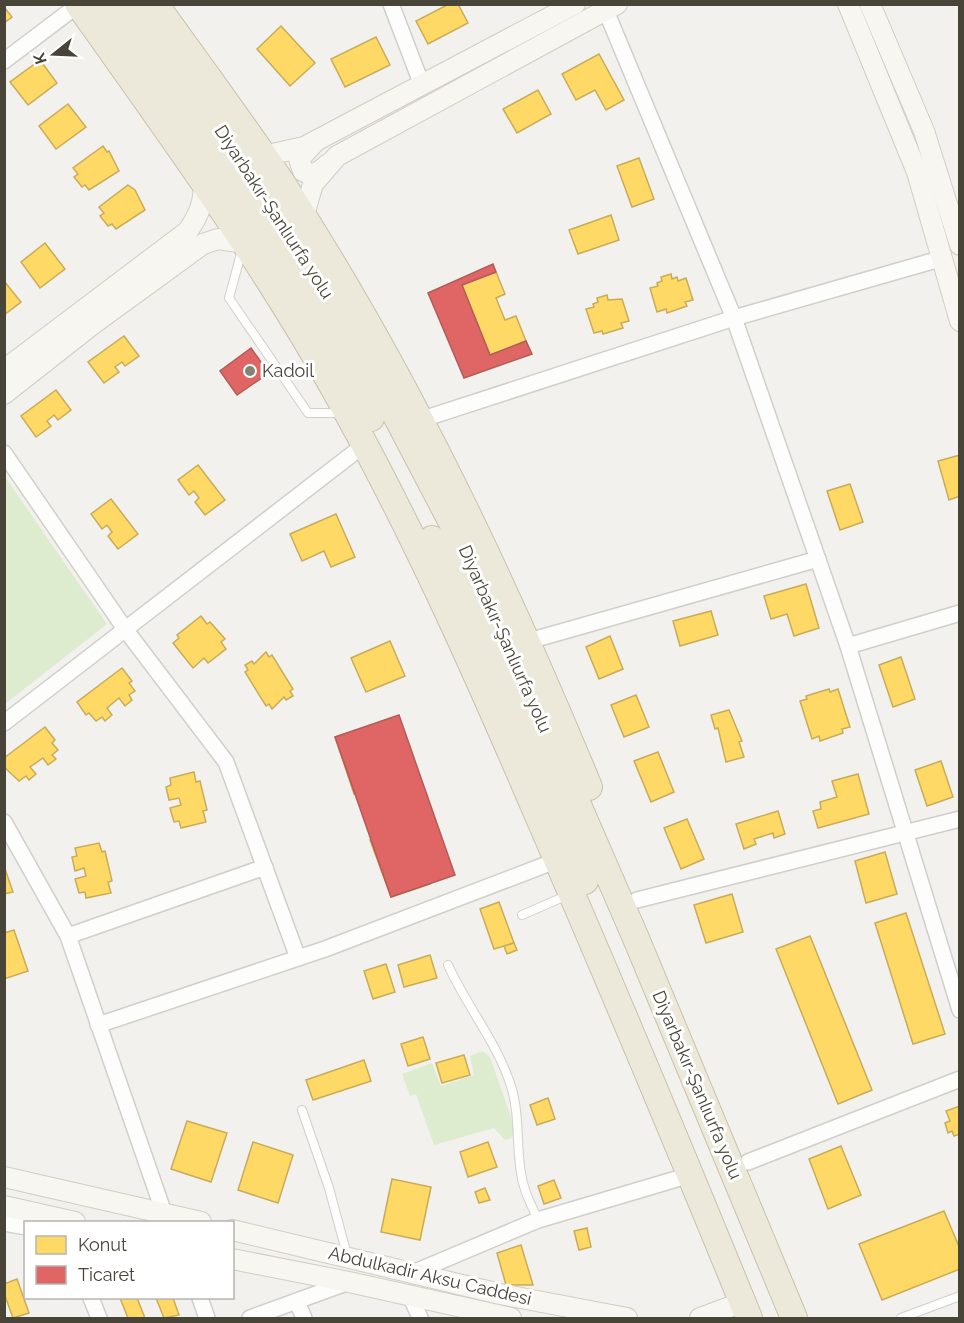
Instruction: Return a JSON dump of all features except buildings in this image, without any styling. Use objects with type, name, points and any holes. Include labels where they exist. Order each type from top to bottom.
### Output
[{"type":"highway","name":"Diyarbakır-Şanlıurfa yolu","points":[[106,4],[223,170],[276,257],[363,404],[476,624],[556,809],[765,1318]]},
{"type":"highway","name":"Diyarbakır-Şanlıurfa yolu","points":[[130,4],[270,200],[392,408],[471,559],[635,936],[794,1318]]},
{"type":"highway","points":[[156,4],[263,156],[303,218],[420,420],[480,536],[529,641],[812,1318]]},
{"type":"highway","points":[[78,5],[204,181],[348,413],[441,595],[558,860],[746,1310]]},
{"type":"main road","points":[[263,156],[304,147],[575,4]]},
{"type":"main road","points":[[848,4],[917,172],[960,321]]},
{"type":"main road","points":[[870,4],[924,131],[960,244]]},
{"type":"main road","points":[[319,138],[299,159],[303,171],[309,175],[318,173],[338,156],[612,8]]},
{"type":"main road","points":[[303,218],[313,184],[338,156]]},
{"type":"main road","points":[[4,370],[188,231],[201,212],[204,181]]},
{"type":"main road","points":[[4,394],[102,317],[203,244],[218,239],[244,243]]},
{"type":"main road","points":[[4,1177],[196,1221]]},
{"type":"main road","points":[[4,1206],[71,1221]]},
{"type":"main road","name":"Abdulkadir Aksu Caddesi","points":[[234,1230],[501,1294],[627,1318]]},
{"type":"main road","name":"Abdulkadir Aksu Caddesi","points":[[234,1260],[349,1282],[511,1318]]},
{"type":"main road","points":[[710,1317],[746,1310]]},
{"type":"street","points":[[391,4],[422,85]]},
{"type":"street","points":[[4,61],[78,5]]},
{"type":"street","points":[[612,8],[734,318],[818,559],[848,646],[960,1010]]},
{"type":"street","points":[[420,420],[734,318],[943,258]]},
{"type":"street","points":[[4,723],[364,445]]},
{"type":"street","points":[[4,453],[125,629],[226,762],[298,958]]},
{"type":"street","points":[[529,641],[818,559]]},
{"type":"street","points":[[848,646],[960,613]]},
{"type":"street","points":[[637,900],[960,819]]},
{"type":"street","points":[[4,822],[68,936],[164,1214]]},
{"type":"street","points":[[98,1025],[298,958],[558,860]]},
{"type":"street","points":[[68,936],[265,867]]},
{"type":"street","points":[[748,1162],[960,1079]]},
{"type":"street","points":[[415,1272],[538,1220],[690,1175]]},
{"type":"street","points":[[4,1223],[24,1227]]},
{"type":"street","points":[[250,1318],[349,1282]]},
{"type":"street","points":[[411,1297],[420,1318]]},
{"type":"street","points":[[91,1299],[99,1318]]},
{"type":"street","points":[[200,1299],[207,1318]]},
{"type":"street","points":[[297,1302],[304,1318]]},
{"type":"lane","points":[[244,243],[229,298],[308,413],[348,413]]},
{"type":"lane","points":[[522,915],[572,893]]},
{"type":"lane","points":[[448,965],[462,995],[503,1060],[518,1117],[523,1182],[538,1220]]},
{"type":"lane","points":[[302,1110],[328,1188],[347,1257]]},
{"type":"lane","points":[[901,1318],[960,1296]]},
{"type":"green space","points":[[5,477],[107,624],[4,704]]},
{"type":"green space","points":[[482,1051],[490,1057],[511,1117],[514,1133],[511,1138],[505,1140],[494,1128],[434,1145],[416,1094],[410,1096],[402,1074],[432,1063],[441,1086],[474,1075],[470,1056]]},
{"type":"place","name":"Kadoil","points":[[250,371]]}]
